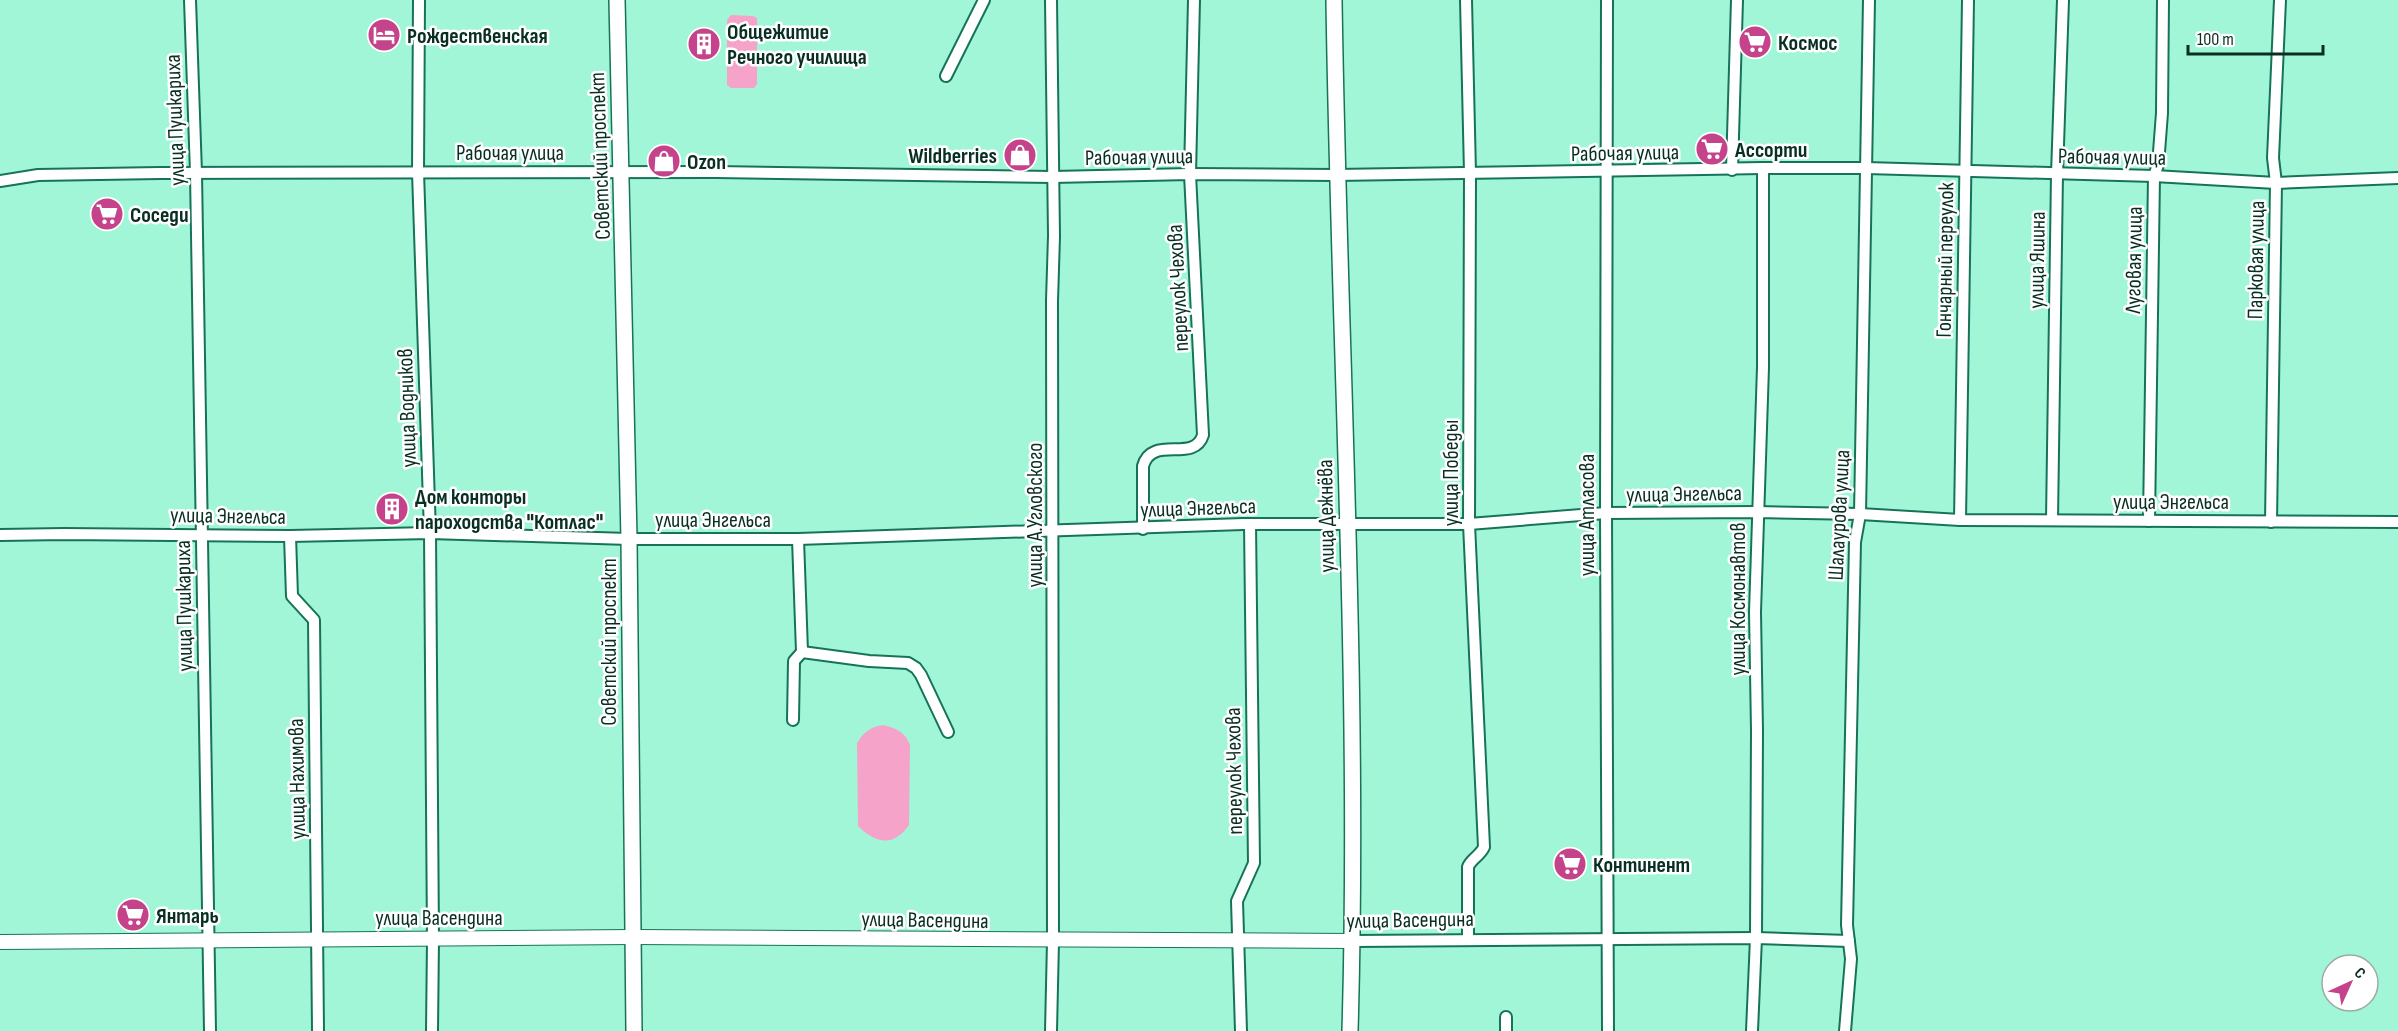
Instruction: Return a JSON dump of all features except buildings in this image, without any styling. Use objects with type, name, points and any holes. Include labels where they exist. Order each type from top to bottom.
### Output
[{"type":"main road","name":"Советский проспект","points":[[617,0],[630,539],[634,1031]]},
{"type":"main road","name":"улица Дежнёва","points":[[1334,0],[1336,175],[1348,524],[1353,941],[1350,1031]]},
{"type":"street","name":"улица Пушкариха","points":[[190,0],[196,173],[210,1031]]},
{"type":"street","name":"улица Водников","points":[[419,0],[418,172],[430,533],[432,1031]]},
{"type":"street","points":[[946,76],[984,0]]},
{"type":"street","name":"улица А.Угловского","points":[[1051,0],[1053,177],[1051,1031]]},
{"type":"street","name":"переулок Чехова","points":[[1143,529],[1145,459],[1155,451],[1193,448],[1202,440],[1203,435],[1191,174],[1194,0]]},
{"type":"street","name":"улица Победы","points":[[1466,0],[1470,173],[1469,524],[1484,847],[1468,867],[1468,939]]},
{"type":"street","name":"улица Атласова","points":[[1607,0],[1608,1031]]},
{"type":"street","points":[[1732,170],[1737,0]]},
{"type":"street","name":"Шалаурова улица","points":[[1845,1031],[1851,959],[1847,925],[1855,542],[1860,514],[1869,0]]},
{"type":"street","name":"Гончарный переулок","points":[[1960,520],[1968,0]]},
{"type":"street","name":"улица Яшина","points":[[2052,520],[2057,174],[2063,0]]},
{"type":"street","name":"Луговая улица","points":[[2149,521],[2154,176],[2158,165],[2162,113],[2163,0]]},
{"type":"street","name":"Парковая улица","points":[[2271,522],[2276,183],[2273,158],[2280,0]]},
{"type":"street","name":"Рабочая улица","points":[[1,183],[38,175],[196,173],[800,172],[1053,177],[1763,168],[1866,168],[2154,176],[2276,183],[2398,178]]},
{"type":"street","name":"улица Космонавтов","points":[[1752,1031],[1756,938],[1757,512],[1763,367],[1763,168]]},
{"type":"street","name":"улица Энгельса","points":[[0,535],[290,536],[430,533],[630,539],[798,539],[1250,524],[1469,524],[1606,513],[1757,512],[1860,514],[1960,520],[2398,522]]},
{"type":"street","name":"переулок Чехова","points":[[1241,1031],[1237,901],[1254,863],[1250,524]]},
{"type":"street","name":"улица Нахимова","points":[[290,536],[292,596],[314,620],[318,1031]]},
{"type":"street","points":[[793,720],[794,662],[802,652],[798,539]]},
{"type":"street","points":[[802,652],[868,661],[908,663],[921,675],[948,732]]},
{"type":"street","name":"улица Васендина","points":[[0,942],[633,937],[1053,941],[1756,938],[1849,941]]},
{"type":"street","points":[[1506,1017],[1506,1031]]},
{"type":"shaded area","points":[[731,15],[757,18],[757,84],[754,88],[731,88],[727,85],[727,20]]},
{"type":"shaded area","points":[[883,725],[900,731],[910,745],[909,825],[897,837],[890,840],[877,839],[858,826],[857,743],[868,731]]},
{"type":"place","name":"Рождественская","points":[[384,35]]},
{"type":"place","name":"Космос","points":[[1755,42]]},
{"type":"place","name":"Общежитие Речного училища","points":[[704,44]]},
{"type":"place","name":"Ассорти","points":[[1712,149]]},
{"type":"place","name":"Wildberries","points":[[1020,155]]},
{"type":"place","name":"Ozon","points":[[664,161]]},
{"type":"place","name":"Соседи","points":[[107,214]]},
{"type":"place","name":"Дом конторы пароходства \"Котлас\"","points":[[392,509]]},
{"type":"place","name":"Континент","points":[[1570,864]]},
{"type":"place","name":"Янтарь","points":[[133,915]]}]
